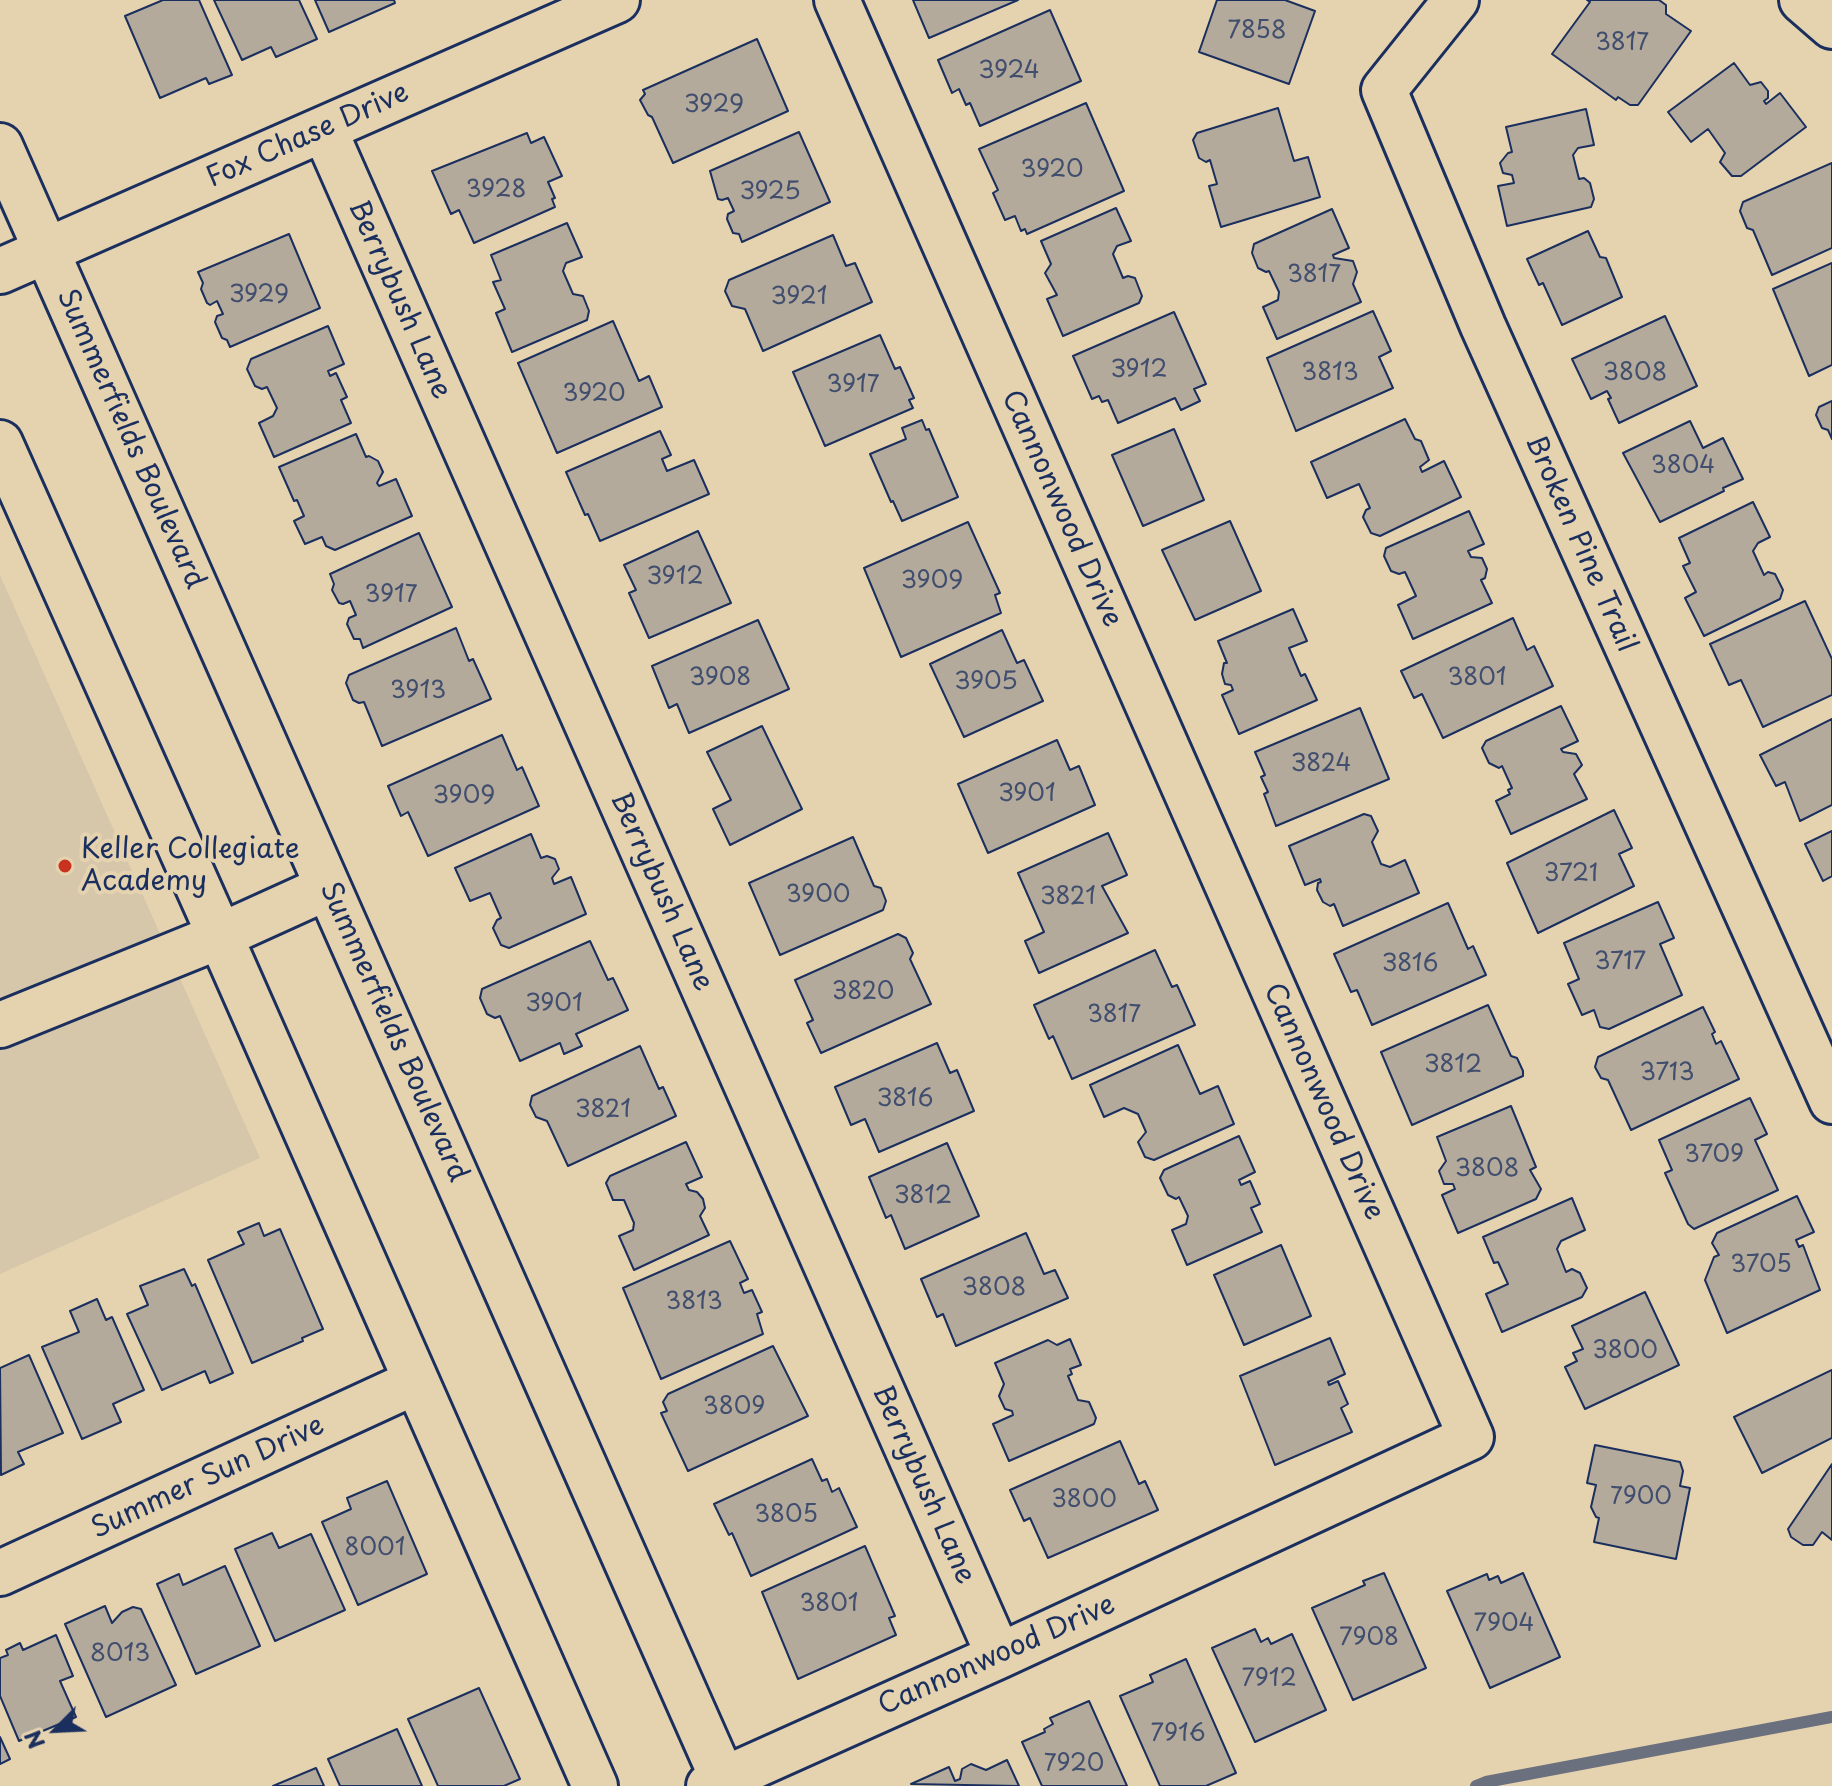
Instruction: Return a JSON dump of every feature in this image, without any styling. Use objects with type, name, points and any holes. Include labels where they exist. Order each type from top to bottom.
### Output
[{"type":"street","name":"Fox Chase Drive","points":[[0,271],[617,0]]},
{"type":"street","name":"Cannonwood Drive","points":[[720,1784],[1471,1437],[837,0]]},
{"type":"street","name":"Broken Pine Trail","points":[[1456,0],[1384,90],[1483,326],[1832,1101]]},
{"type":"street","points":[[1802,0],[1832,26]]},
{"type":"street","name":"Berrybush Lane","points":[[324,129],[999,1656]]},
{"type":"street","name":"Summerfields Boulevard","points":[[0,146],[720,1784]]},
{"type":"street","points":[[0,443],[595,1786]]},
{"type":"street","points":[[0,1025],[220,936],[328,887]]},
{"type":"street","name":"Summer Sun Drive","points":[[0,1573],[415,1382]]},
{"type":"shaded area","name":"Keller Collegiate Academy","points":[[0,575],[260,1158],[0,1274]]},
{"type":"building","points":[[163,0],[199,0],[232,75],[209,84],[206,78],[160,98],[125,16]]},
{"type":"building","points":[[214,0],[299,0],[317,39],[276,57],[271,47],[242,60]]},
{"type":"building","points":[[315,0],[394,0],[395,3],[329,32]]},
{"type":"building","points":[[913,0],[1018,0],[929,38]]},
{"type":"building","points":[[1217,0],[1285,0],[1315,11],[1289,84],[1199,52]]},
{"type":"building","points":[[1587,0],[1659,0],[1666,5],[1666,14],[1691,31],[1638,105],[1630,105],[1618,97],[1616,100],[1552,54],[1590,2]]},
{"type":"building","points":[[1050,10],[1081,81],[980,126],[970,103],[966,105],[959,89],[952,93],[938,60]]},
{"type":"building","points":[[757,39],[788,111],[673,163],[652,117],[640,100],[645,94],[643,90]]},
{"type":"building","points":[[1734,63],[1750,85],[1761,82],[1768,91],[1768,98],[1764,101],[1766,104],[1780,93],[1806,127],[1741,176],[1732,176],[1720,162],[1725,153],[1708,129],[1691,142],[1668,112]]},
{"type":"building","points":[[1086,103],[1124,191],[1027,234],[1025,229],[1021,231],[1015,216],[1005,220],[993,193],[998,190],[979,149]]},
{"type":"building","points":[[1278,108],[1294,161],[1308,157],[1320,197],[1221,227],[1209,186],[1217,184],[1210,160],[1206,162],[1199,158],[1193,140],[1197,133]]},
{"type":"building","points":[[1586,109],[1594,145],[1578,148],[1573,155],[1579,179],[1584,178],[1590,183],[1594,199],[1591,207],[1507,226],[1498,186],[1514,183],[1512,175],[1503,173],[1500,163],[1512,152],[1506,127]]},
{"type":"building","points":[[799,132],[830,202],[742,242],[739,234],[733,233],[727,219],[728,214],[734,211],[728,198],[718,199],[710,171]]},
{"type":"building","points":[[527,133],[531,143],[544,137],[562,176],[548,182],[555,198],[552,199],[555,207],[474,243],[459,210],[451,214],[432,171]]},
{"type":"building","points":[[1832,163],[1832,248],[1772,275],[1753,230],[1747,228],[1740,211],[1743,202]]},
{"type":"building","points":[[1116,208],[1131,241],[1117,246],[1113,254],[1123,278],[1135,278],[1142,296],[1139,303],[1063,336],[1047,299],[1057,295],[1045,273],[1051,264],[1041,241]]},
{"type":"building","points":[[1332,209],[1349,248],[1333,255],[1334,258],[1353,261],[1357,272],[1353,284],[1361,302],[1277,339],[1263,307],[1278,300],[1279,292],[1269,271],[1258,268],[1252,253],[1254,244]]},
{"type":"building","points":[[567,223],[582,257],[566,263],[563,271],[573,294],[583,296],[589,311],[587,320],[512,352],[496,313],[505,309],[493,282],[501,280],[491,255]]},
{"type":"building","points":[[1588,231],[1600,257],[1606,258],[1622,297],[1562,325],[1543,283],[1539,285],[1527,259]]},
{"type":"building","points":[[289,234],[320,308],[230,347],[215,322],[217,316],[223,314],[217,301],[210,305],[207,303],[198,272]]},
{"type":"building","points":[[833,235],[846,266],[855,263],[872,302],[763,351],[745,309],[732,306],[725,291],[729,280]]},
{"type":"building","points":[[1832,263],[1832,365],[1809,376],[1773,289]]},
{"type":"building","points":[[1373,311],[1391,351],[1379,357],[1393,388],[1296,431],[1267,358]]},
{"type":"building","points":[[1174,312],[1206,384],[1194,389],[1200,401],[1181,410],[1175,398],[1118,423],[1108,400],[1102,402],[1099,396],[1092,399],[1073,356]]},
{"type":"building","points":[[1665,316],[1697,386],[1619,423],[1607,391],[1591,399],[1572,359]]},
{"type":"building","points":[[613,321],[639,381],[649,376],[662,407],[557,453],[518,363]]},
{"type":"building","points":[[328,326],[344,364],[328,371],[330,376],[336,373],[347,397],[341,400],[351,423],[274,457],[259,423],[273,416],[277,408],[267,387],[262,389],[255,386],[247,369],[251,359]]},
{"type":"building","points":[[880,335],[895,369],[900,367],[914,398],[909,400],[913,408],[825,446],[793,372]]},
{"type":"building","points":[[1832,401],[1832,439],[1816,415],[1819,407]]},
{"type":"building","points":[[1405,419],[1415,439],[1421,441],[1429,460],[1420,467],[1422,472],[1444,461],[1461,497],[1380,536],[1371,533],[1363,517],[1370,508],[1359,484],[1327,498],[1311,462]]},
{"type":"building","points":[[922,420],[926,430],[929,429],[958,497],[902,521],[870,454],[906,439],[902,428]]},
{"type":"building","points":[[1690,421],[1703,448],[1723,438],[1743,479],[1660,522],[1623,453]]},
{"type":"building","points":[[1174,429],[1204,500],[1143,526],[1112,455]]},
{"type":"building","points":[[660,431],[671,455],[662,459],[667,471],[694,460],[709,494],[600,541],[566,472]]},
{"type":"building","points":[[356,434],[366,457],[378,461],[383,472],[377,483],[379,486],[396,479],[412,516],[335,550],[326,546],[322,537],[305,544],[294,521],[304,516],[279,467]]},
{"type":"building","points":[[1753,502],[1770,537],[1758,543],[1753,551],[1764,575],[1768,572],[1775,574],[1783,590],[1780,599],[1704,636],[1685,598],[1696,592],[1683,566],[1690,563],[1679,538]]},
{"type":"building","points":[[1469,511],[1484,544],[1468,551],[1471,557],[1482,558],[1487,569],[1485,578],[1481,580],[1492,603],[1413,639],[1398,605],[1416,596],[1405,572],[1399,574],[1391,571],[1384,556],[1386,548]]},
{"type":"building","points":[[1230,521],[1261,591],[1195,620],[1162,550]]},
{"type":"building","points":[[968,522],[1000,593],[995,595],[1001,613],[901,657],[864,568]]},
{"type":"building","points":[[698,531],[731,603],[649,638],[629,593],[636,590],[624,565]]},
{"type":"building","points":[[419,533],[452,607],[363,648],[360,639],[354,639],[347,624],[349,618],[356,615],[350,601],[339,603],[332,590],[334,584],[330,574]]},
{"type":"building","points":[[1805,601],[1832,659],[1832,695],[1763,727],[1741,680],[1729,685],[1710,644]]},
{"type":"building","points":[[1293,609],[1307,641],[1289,648],[1301,676],[1305,674],[1317,700],[1239,734],[1222,695],[1233,690],[1231,685],[1225,684],[1222,674],[1224,663],[1227,663],[1218,641]]},
{"type":"building","points":[[1513,618],[1527,650],[1534,646],[1553,686],[1443,738],[1422,694],[1414,698],[1401,671]]},
{"type":"building","points":[[758,620],[789,689],[689,733],[677,704],[669,708],[652,666]]},
{"type":"building","points":[[456,628],[469,661],[473,659],[491,699],[382,746],[364,702],[353,700],[346,683],[349,675]]},
{"type":"building","points":[[1002,630],[1017,663],[1024,660],[1043,701],[964,737],[930,664]]},
{"type":"building","points":[[1561,706],[1578,741],[1561,749],[1576,754],[1582,765],[1574,774],[1587,799],[1511,834],[1496,801],[1510,794],[1508,790],[1512,788],[1502,766],[1499,768],[1489,763],[1482,748],[1486,741]]},
{"type":"building","points":[[1360,708],[1389,779],[1276,826],[1264,794],[1268,792],[1261,777],[1265,775],[1255,752]]},
{"type":"building","points":[[1832,719],[1832,805],[1800,821],[1785,782],[1776,786],[1760,755]]},
{"type":"building","points":[[762,726],[802,809],[730,845],[713,809],[731,800],[707,752]]},
{"type":"building","points":[[502,735],[517,770],[522,767],[539,806],[428,856],[408,812],[401,816],[388,786]]},
{"type":"building","points":[[1057,740],[1070,770],[1079,766],[1095,805],[988,853],[958,784]]},
{"type":"building","points":[[1614,810],[1632,848],[1619,854],[1634,886],[1538,933],[1507,863]]},
{"type":"building","points":[[1364,814],[1371,816],[1378,831],[1372,842],[1381,864],[1390,867],[1405,860],[1419,893],[1343,926],[1334,904],[1330,906],[1323,902],[1317,890],[1320,879],[1305,885],[1289,846]]},
{"type":"building","points":[[1832,831],[1832,876],[1823,881],[1805,844]]},
{"type":"building","points":[[1108,833],[1127,875],[1102,886],[1128,933],[1039,973],[1025,941],[1044,932],[1018,873]]},
{"type":"building","points":[[531,834],[541,858],[547,856],[555,859],[559,869],[552,878],[554,884],[571,877],[586,914],[509,948],[501,945],[493,928],[501,918],[490,893],[470,901],[455,868]]},
{"type":"building","points":[[853,837],[874,886],[881,888],[886,901],[883,910],[780,955],[749,883]]},
{"type":"building","points":[[1658,902],[1674,938],[1660,944],[1682,995],[1609,1029],[1600,1027],[1594,1010],[1582,1015],[1568,984],[1579,979],[1564,943]]},
{"type":"building","points":[[1448,903],[1468,949],[1473,946],[1486,975],[1372,1025],[1357,990],[1351,992],[1334,954]]},
{"type":"building","points":[[898,934],[906,938],[913,953],[910,959],[931,1004],[821,1053],[807,1023],[813,1020],[795,980]]},
{"type":"building","points":[[590,941],[608,980],[613,978],[628,1010],[576,1034],[582,1046],[564,1054],[560,1043],[520,1061],[500,1016],[495,1018],[487,1014],[480,998],[482,989]]},
{"type":"building","points":[[1155,950],[1172,987],[1177,985],[1195,1025],[1072,1079],[1053,1036],[1049,1039],[1034,1005]]},
{"type":"building","points":[[1488,1005],[1511,1056],[1517,1058],[1523,1076],[1412,1125],[1381,1052]]},
{"type":"building","points":[[1703,1007],[1715,1032],[1712,1034],[1716,1044],[1721,1041],[1739,1079],[1631,1130],[1608,1080],[1601,1078],[1595,1067],[1598,1057]]},
{"type":"building","points":[[937,1043],[950,1073],[957,1070],[974,1111],[879,1152],[865,1119],[851,1125],[835,1087]]},
{"type":"building","points":[[1178,1045],[1200,1094],[1218,1086],[1234,1124],[1154,1160],[1145,1157],[1138,1142],[1146,1132],[1138,1114],[1124,1108],[1104,1117],[1090,1085]]},
{"type":"building","points":[[640,1046],[659,1089],[663,1087],[676,1116],[568,1166],[547,1121],[536,1117],[530,1105],[532,1096]]},
{"type":"building","points":[[1750,1098],[1767,1134],[1755,1140],[1778,1190],[1694,1229],[1688,1224],[1665,1173],[1672,1170],[1659,1140]]},
{"type":"building","points":[[1511,1106],[1536,1167],[1530,1170],[1541,1189],[1536,1199],[1458,1233],[1442,1195],[1455,1189],[1453,1184],[1444,1184],[1439,1171],[1446,1161],[1437,1137]]},
{"type":"building","points":[[1239,1136],[1255,1172],[1239,1180],[1241,1185],[1250,1181],[1260,1204],[1251,1208],[1262,1232],[1187,1265],[1172,1230],[1186,1224],[1188,1216],[1179,1197],[1176,1199],[1168,1195],[1160,1178],[1164,1170]]},
{"type":"building","points":[[686,1142],[702,1177],[686,1184],[689,1190],[697,1192],[703,1199],[705,1208],[700,1216],[709,1235],[634,1270],[619,1236],[633,1230],[634,1223],[624,1200],[613,1200],[606,1183],[610,1176]]},
{"type":"building","points":[[947,1143],[979,1216],[905,1249],[891,1215],[886,1218],[869,1177]]},
{"type":"building","points":[[1797,1196],[1814,1232],[1796,1240],[1799,1247],[1803,1245],[1820,1290],[1727,1333],[1705,1280],[1714,1257],[1719,1255],[1712,1243],[1717,1233]]},
{"type":"building","points":[[1572,1198],[1585,1230],[1561,1241],[1557,1249],[1566,1272],[1572,1269],[1580,1273],[1587,1288],[1582,1297],[1502,1332],[1486,1294],[1508,1284],[1498,1262],[1494,1263],[1483,1237]]},
{"type":"building","points":[[259,1223],[264,1236],[280,1229],[323,1329],[252,1363],[208,1260],[244,1244],[238,1232]]},
{"type":"building","points":[[1026,1233],[1044,1274],[1055,1270],[1068,1298],[956,1346],[943,1314],[937,1317],[921,1279]]},
{"type":"building","points":[[730,1241],[748,1279],[740,1283],[744,1293],[752,1290],[762,1312],[757,1314],[763,1334],[661,1379],[623,1288]]},
{"type":"building","points":[[1281,1245],[1311,1316],[1244,1345],[1214,1275]]},
{"type":"building","points":[[184,1269],[192,1286],[195,1284],[233,1373],[210,1383],[205,1371],[162,1390],[127,1314],[148,1305],[140,1286]]},
{"type":"building","points":[[1645,1292],[1679,1365],[1585,1409],[1565,1367],[1577,1361],[1573,1353],[1583,1349],[1572,1326]]},
{"type":"building","points":[[97,1299],[106,1320],[112,1317],[144,1390],[113,1404],[121,1422],[82,1439],[42,1347],[79,1332],[70,1311]]},
{"type":"building","points":[[1330,1338],[1345,1374],[1328,1382],[1329,1385],[1338,1381],[1348,1404],[1341,1408],[1352,1432],[1275,1465],[1240,1376]]},
{"type":"building","points":[[1070,1339],[1081,1365],[1070,1369],[1072,1374],[1068,1376],[1078,1400],[1089,1402],[1096,1418],[1094,1424],[1009,1461],[993,1424],[1013,1415],[1012,1411],[1005,1409],[999,1396],[1004,1384],[995,1363],[1048,1340],[1057,1345]]},
{"type":"building","points":[[773,1346],[808,1416],[688,1471],[661,1413],[667,1411],[663,1402],[668,1394]]},
{"type":"building","points":[[29,1355],[63,1433],[18,1452],[24,1464],[1,1475],[0,1368]]},
{"type":"building","points":[[1832,1370],[1832,1438],[1762,1473],[1734,1417]]},
{"type":"building","points":[[1120,1441],[1139,1484],[1145,1481],[1158,1510],[1048,1558],[1030,1518],[1024,1521],[1010,1490]]},
{"type":"building","points":[[1595,1445],[1680,1462],[1683,1471],[1680,1486],[1690,1488],[1676,1559],[1594,1542],[1599,1518],[1591,1507],[1596,1485],[1587,1483]]},
{"type":"building","points":[[812,1459],[822,1481],[827,1479],[832,1492],[839,1488],[857,1527],[751,1576],[732,1533],[729,1535],[714,1504]]},
{"type":"building","points":[[1832,1464],[1832,1540],[1822,1532],[1813,1545],[1803,1545],[1791,1537],[1788,1529]]},
{"type":"building","points":[[387,1481],[427,1574],[358,1605],[322,1522],[351,1509],[347,1498]]},
{"type":"building","points":[[272,1533],[279,1548],[311,1534],[345,1610],[275,1641],[235,1549]]},
{"type":"building","points":[[865,1546],[895,1616],[889,1618],[896,1635],[798,1679],[762,1592]]},
{"type":"building","points":[[225,1566],[260,1646],[196,1674],[157,1584],[179,1574],[183,1585]]},
{"type":"building","points":[[1384,1573],[1426,1668],[1353,1700],[1312,1608],[1365,1585],[1363,1581]]},
{"type":"building","points":[[1523,1573],[1560,1657],[1490,1688],[1447,1591],[1487,1574],[1489,1580],[1498,1576],[1501,1583]]},
{"type":"building","points":[[105,1606],[112,1623],[122,1612],[133,1607],[141,1609],[176,1685],[106,1717],[65,1624]]},
{"type":"building","points":[[1255,1629],[1261,1642],[1268,1638],[1271,1644],[1292,1634],[1326,1710],[1255,1742],[1212,1648]]},
{"type":"building","points":[[56,1635],[73,1676],[60,1681],[76,1717],[19,1741],[0,1696],[0,1658],[8,1655],[6,1650],[20,1643],[23,1650]]},
{"type":"building","points":[[1186,1659],[1236,1773],[1206,1786],[1160,1786],[1120,1696],[1153,1682],[1150,1675]]},
{"type":"building","points":[[479,1688],[520,1779],[504,1786],[438,1786],[408,1719]]},
{"type":"building","points":[[1089,1701],[1127,1786],[1042,1786],[1022,1742],[1045,1732],[1044,1729],[1053,1724],[1050,1718]]},
{"type":"building","points":[[397,1729],[422,1786],[340,1786],[328,1759]]},
{"type":"building","points":[[0,1737],[10,1759],[0,1764]]},
{"type":"building","points":[[1007,1760],[1019,1786],[911,1784],[949,1767],[955,1781],[960,1779],[962,1769],[971,1764],[986,1770]]},
{"type":"building","points":[[316,1768],[324,1786],[273,1786]]},
{"type":"waterway","points":[[1476,1786],[1832,1717]]},
{"type":"place","name":"Keller Collegiate Academy","points":[[65,866]]}]
